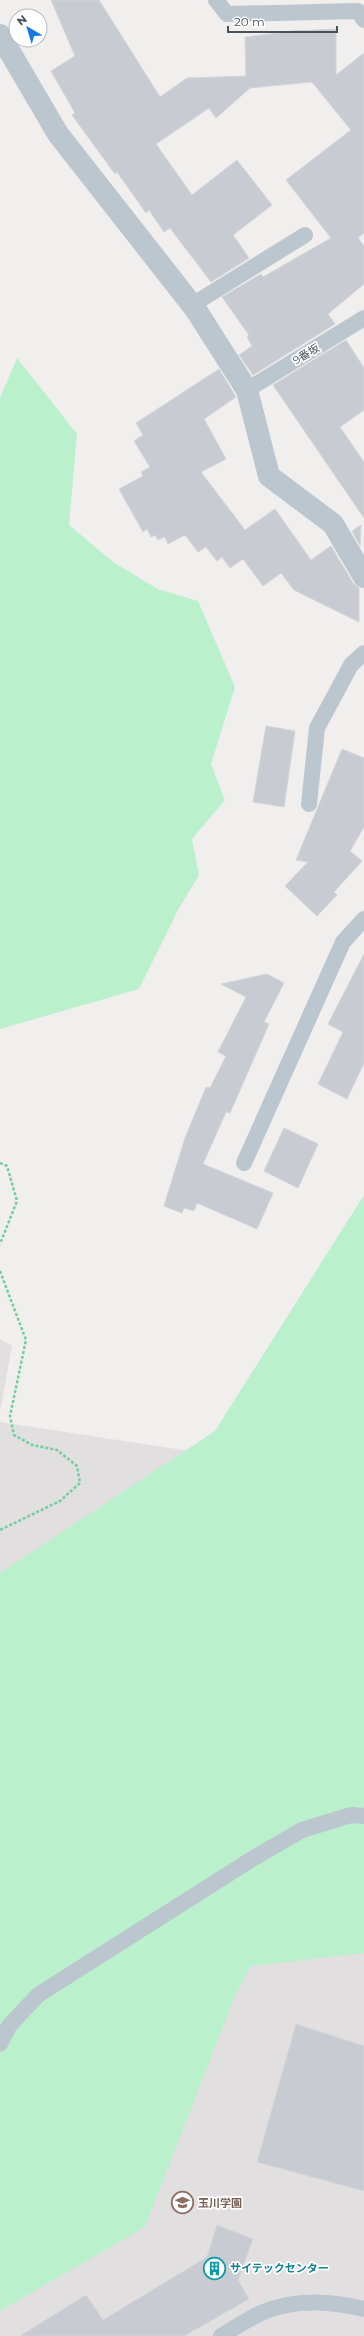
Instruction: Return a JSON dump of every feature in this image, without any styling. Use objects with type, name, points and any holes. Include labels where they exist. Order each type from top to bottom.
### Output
[{"type":"street","points":[[0,35],[58,134],[192,305],[246,390],[269,476],[333,524],[364,577]]},
{"type":"lane","points":[[216,0],[227,14],[358,11],[364,20]]},
{"type":"lane","points":[[192,305],[305,235]]},
{"type":"lane","name":"9番坂","points":[[246,390],[364,318]]},
{"type":"lane","points":[[309,804],[317,728],[351,665],[364,653]]},
{"type":"lane","points":[[244,1163],[343,942],[364,919]]},
{"type":"lane","points":[[0,2044],[9,2026],[38,1995],[252,1859],[302,1830],[351,1815],[364,1816]]},
{"type":"lane","points":[[222,2336],[262,2312],[296,2302],[338,2303],[364,2309]]},
{"type":"path","points":[[0,1163],[7,1166],[17,1201],[0,1244]]},
{"type":"path","points":[[0,1270],[26,1340],[10,1416],[14,1435],[32,1445],[57,1450],[77,1466],[80,1483],[60,1501],[0,1530]]},
{"type":"shaded area","points":[[0,1339],[12,1346],[0,1412]]},
{"type":"shaded area","points":[[0,1422],[255,1461],[0,1646]]},
{"type":"shaded area","name":"玉川学園","points":[[364,1834],[364,2336],[0,2336],[0,2070]]},
{"type":"green space","points":[[17,358],[77,434],[69,525],[113,562],[158,589],[198,601],[235,687],[211,764],[225,800],[192,839],[199,875],[179,908],[139,989],[0,1029],[0,398]]},
{"type":"green space","points":[[364,1195],[364,1953],[251,1966],[236,1993],[145,2227],[0,2311],[0,1573],[215,1431]]},
{"type":"building","points":[[51,0],[99,0],[160,97],[187,78],[246,76],[245,37],[294,31],[336,29],[336,75],[364,53],[364,233],[358,238],[364,246],[364,284],[328,314],[335,324],[253,375],[239,355],[252,346],[247,337],[249,335],[222,297],[261,274],[263,277],[331,238],[286,180],[351,130],[312,82],[250,88],[216,118],[209,108],[156,144],[192,195],[237,160],[272,205],[233,235],[249,258],[211,282],[170,228],[164,232],[149,210],[146,213],[117,172],[115,174],[72,115],[75,113],[51,71],[75,56]]},
{"type":"building","points":[[346,340],[364,368],[364,410],[340,427],[364,462],[364,518],[273,385]]},
{"type":"building","points":[[219,369],[236,397],[204,419],[226,459],[201,472],[245,530],[275,509],[311,560],[331,546],[353,583],[359,588],[359,622],[294,590],[281,573],[263,586],[243,559],[230,568],[222,557],[217,561],[206,547],[198,552],[185,535],[168,544],[165,537],[158,540],[155,535],[151,537],[147,529],[143,532],[119,489],[143,476],[141,472],[150,467],[134,441],[143,435],[136,423]]},
{"type":"building","points":[[361,525],[360,546],[352,531]]},
{"type":"building","points":[[266,726],[295,731],[284,807],[253,802]]},
{"type":"building","points":[[342,749],[364,758],[364,827],[350,851],[362,861],[334,892],[337,895],[317,916],[285,886],[308,862],[296,860]]},
{"type":"building","points":[[364,954],[364,1063],[347,1099],[318,1084],[343,1032],[328,1024]]},
{"type":"building","points":[[267,974],[284,983],[264,1022],[269,1024],[230,1113],[226,1112],[203,1164],[273,1193],[257,1229],[197,1203],[194,1211],[184,1208],[182,1213],[164,1206],[185,1138],[206,1087],[210,1088],[226,1056],[218,1052],[246,997],[221,984]]},
{"type":"building","points":[[284,1128],[318,1144],[298,1188],[264,1171]]},
{"type":"building","points":[[296,2024],[364,2046],[364,2191],[257,2162]]},
{"type":"building","name":"サイテックセンター","points":[[217,2225],[253,2239],[238,2280],[249,2299],[184,2336],[20,2336],[86,2295],[103,2320],[207,2257]]},
{"type":"place","name":"玉川学園","points":[[182,2203]]},
{"type":"place","name":"サイテックセンター","points":[[215,2268]]}]
